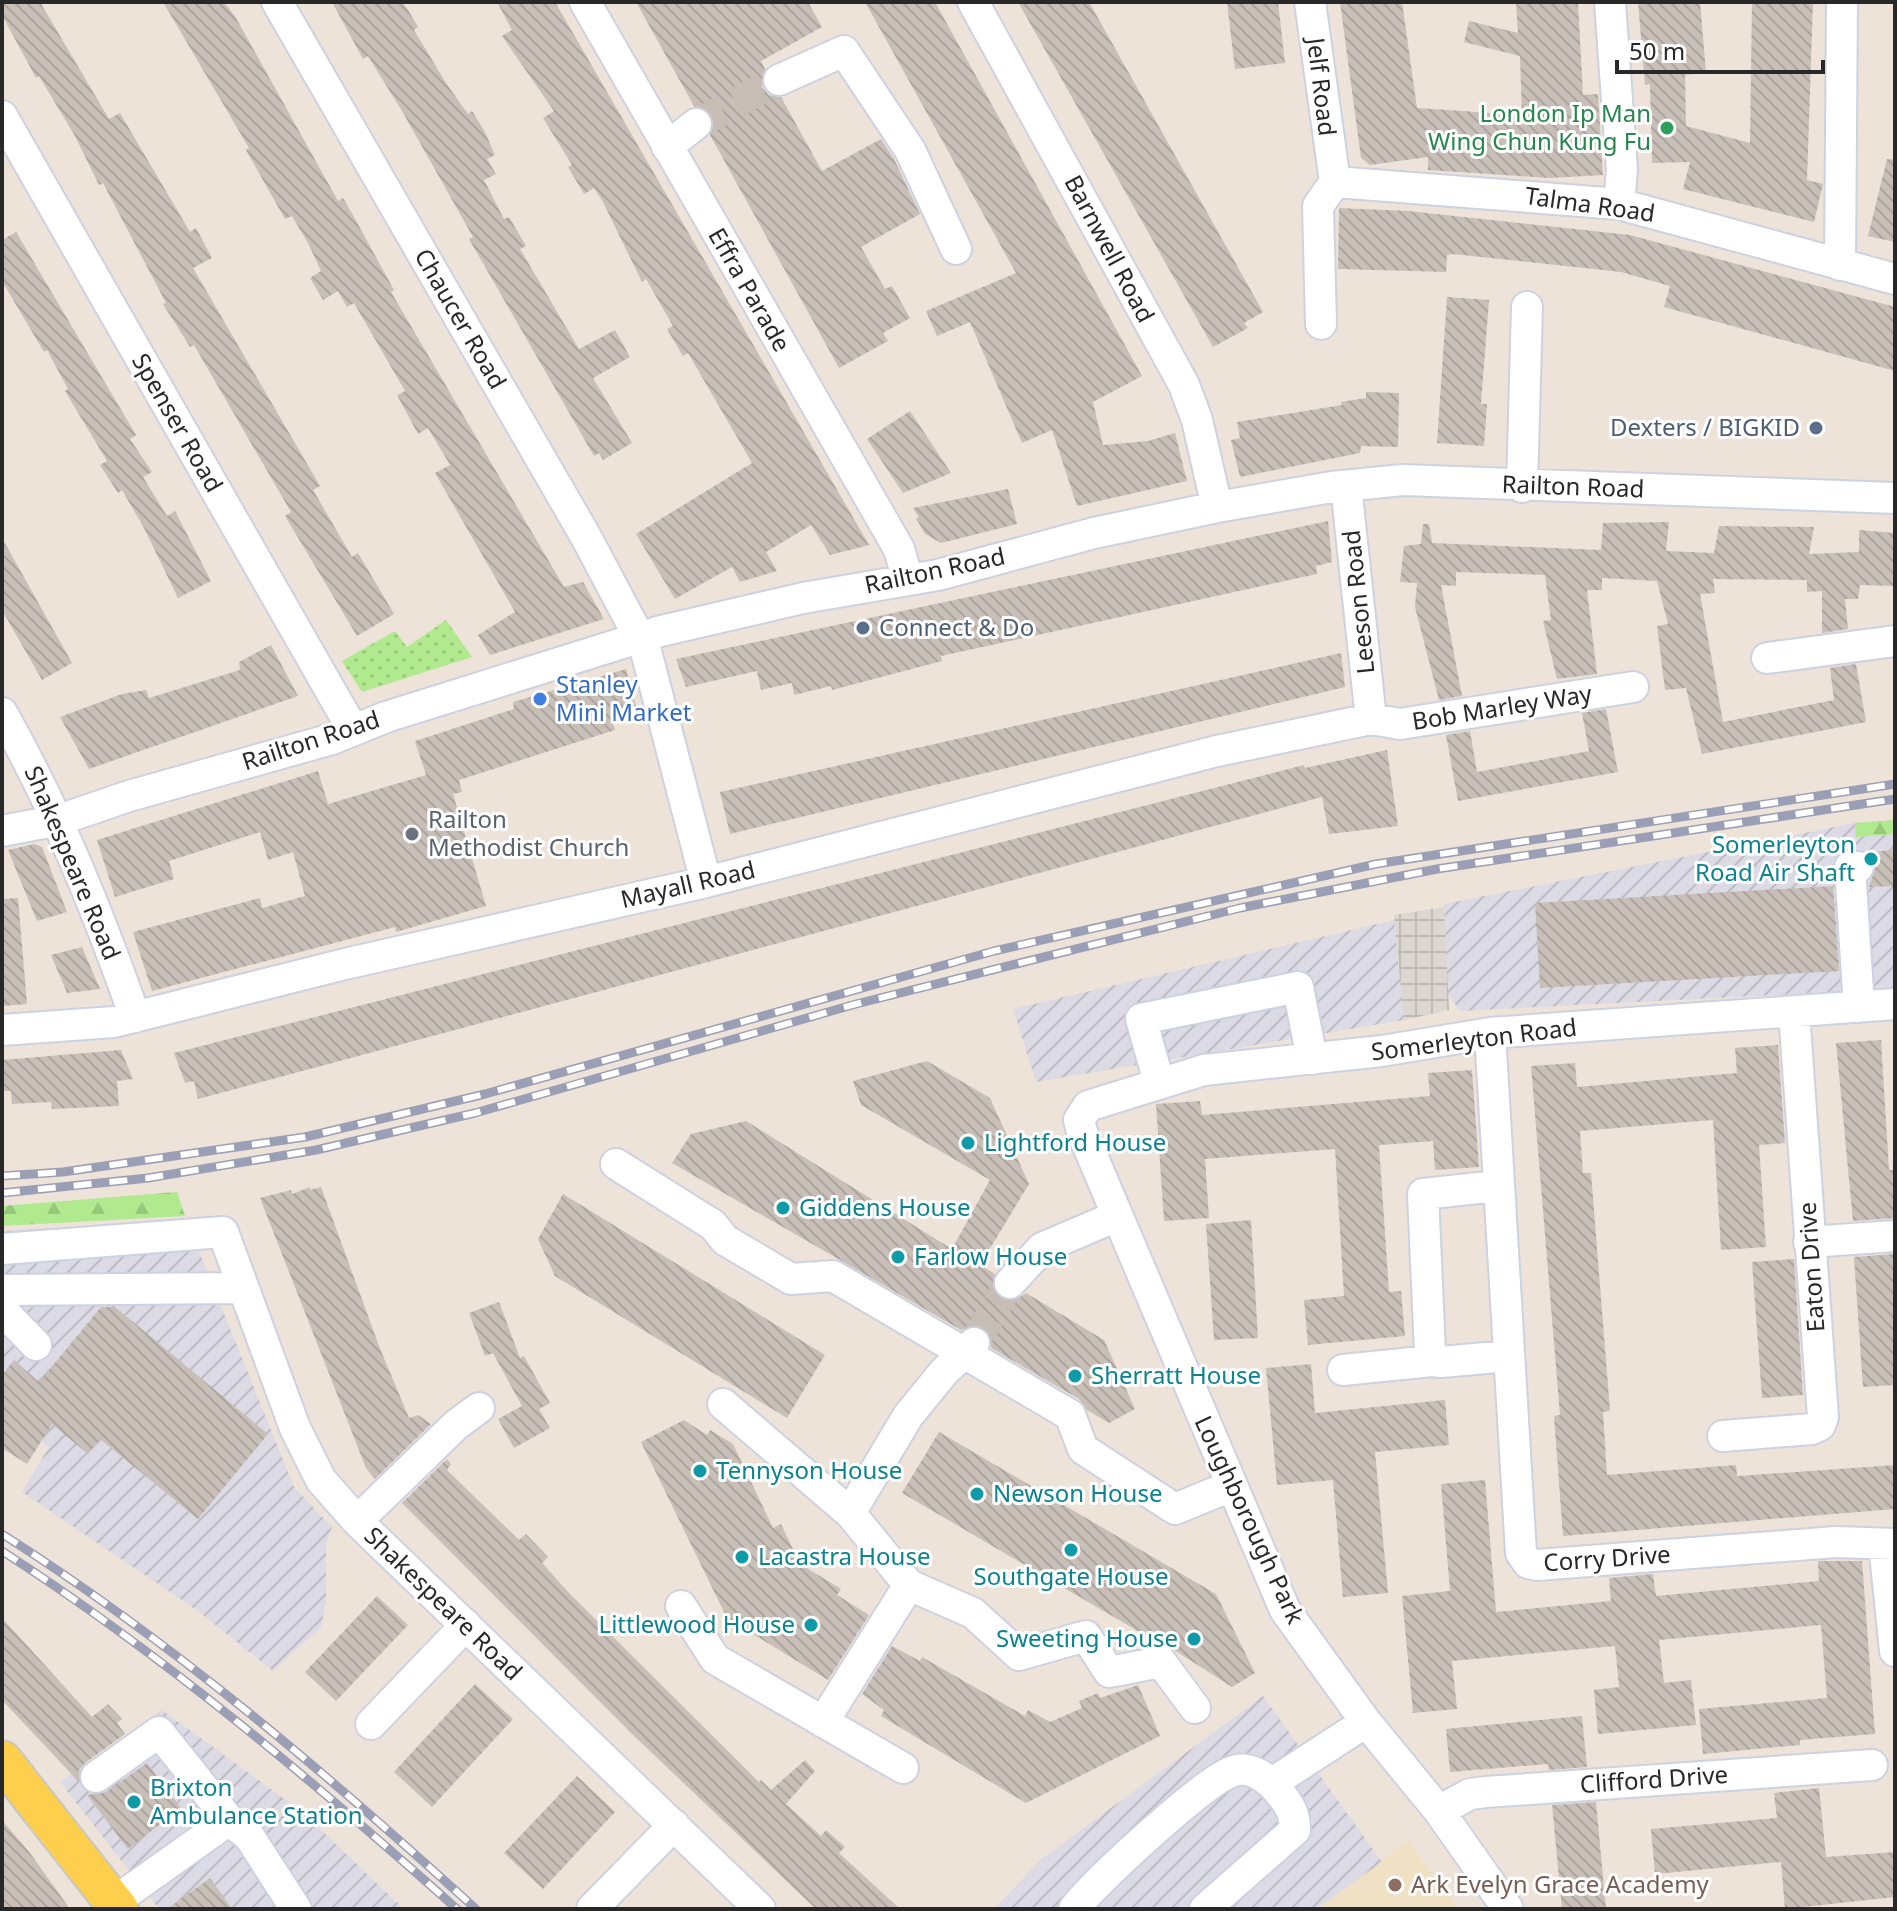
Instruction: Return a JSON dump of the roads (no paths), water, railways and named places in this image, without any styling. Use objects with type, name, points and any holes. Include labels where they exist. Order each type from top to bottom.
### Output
[{"type":"main road","points":[[2,1760],[116,1905]]},
{"type":"street","name":"Chaucer Road","points":[[277,2],[641,637],[706,882]]},
{"type":"street","name":"Effra Parade","points":[[585,2],[899,549],[908,580]]},
{"type":"street","name":"Barnwell Road","points":[[973,2],[1184,385],[1197,420],[1217,507]]},
{"type":"street","name":"Jelf Road","points":[[1310,2],[1334,177]]},
{"type":"street","points":[[1610,2],[1622,170],[1619,204]]},
{"type":"street","points":[[1840,265],[1842,2]]},
{"type":"street","points":[[779,80],[844,51],[910,150],[956,249]]},
{"type":"street","name":"Spenser Road","points":[[2,116],[353,730]]},
{"type":"street","points":[[667,147],[696,124]]},
{"type":"street","points":[[1321,324],[1318,206],[1334,177]]},
{"type":"street","name":"Talma Road","points":[[1334,177],[1619,204],[1895,279]]},
{"type":"street","points":[[1522,487],[1527,307]]},
{"type":"street","name":"Railton Road","points":[[2,831],[59,820],[641,637],[803,598],[908,580],[1217,507],[1403,480],[1522,487],[1895,498]]},
{"type":"street","name":"Leeson Road","points":[[1346,486],[1371,719]]},
{"type":"street","points":[[1767,658],[1895,641]]},
{"type":"street","name":"Bob Marley Way","points":[[1371,719],[1400,724],[1633,687]]},
{"type":"street","name":"Shakespeare Road","points":[[2,713],[59,820],[106,934],[135,1017]]},
{"type":"street","name":"Mayall Road","points":[[2,1030],[114,1022],[345,964],[706,882],[1217,751],[1371,719]]},
{"type":"street","points":[[1858,867],[1850,867],[1859,1007]]},
{"type":"street","points":[[1159,1082],[1141,1019],[1298,987],[1312,1059]]},
{"type":"street","name":"Somerleyton Road","points":[[1082,1132],[1079,1120],[1088,1106],[1204,1070],[1312,1059],[1490,1033],[1895,1004]]},
{"type":"street","name":"Eaton Drive","points":[[1723,1436],[1820,1425],[1823,1417],[1794,1012]]},
{"type":"street","name":"Corry Drive","points":[[1490,1033],[1521,1553],[1528,1563],[1537,1565],[1836,1542],[1889,1544]]},
{"type":"street","name":"Loughborough Park","points":[[1082,1132],[1285,1610],[1366,1722],[1439,1811],[1508,1909]]},
{"type":"street","points":[[616,1164],[713,1225],[725,1240],[791,1279],[833,1276],[970,1349],[1070,1415],[1083,1449],[1175,1509],[1231,1486]]},
{"type":"street","points":[[1432,1361],[1423,1194],[1497,1186]]},
{"type":"street","points":[[1010,1283],[1042,1248],[1117,1216]]},
{"type":"street","name":"Shakespeare Road","points":[[2,1249],[223,1232],[295,1428],[321,1480],[357,1521],[760,1909]]},
{"type":"street","points":[[1809,1242],[1895,1236]]},
{"type":"street","points":[[2,1290],[242,1288]]},
{"type":"street","points":[[2,1310],[36,1345]]},
{"type":"street","points":[[850,1513],[908,1416],[943,1373],[970,1349]]},
{"type":"street","points":[[1343,1370],[1508,1356]]},
{"type":"street","points":[[723,1404],[850,1513],[909,1585],[973,1613],[1019,1655],[1086,1636],[1109,1672],[1161,1662],[1195,1708]]},
{"type":"street","points":[[357,1521],[456,1425],[479,1408]]},
{"type":"street","points":[[1889,1544],[1895,1651]]},
{"type":"street","points":[[823,1722],[909,1585]]},
{"type":"street","points":[[681,1606],[715,1659],[903,1768]]},
{"type":"street","points":[[371,1724],[466,1625]]},
{"type":"street","points":[[1272,1783],[1366,1722]]},
{"type":"street","points":[[96,1777],[159,1732],[229,1820],[249,1836],[296,1909]]},
{"type":"street","name":"Clifford Drive","points":[[1439,1811],[1470,1794],[1486,1792],[1872,1765]]},
{"type":"street","points":[[1074,1909],[1151,1836],[1233,1771],[1251,1770],[1272,1783],[1295,1817],[1295,1830],[1205,1909]]},
{"type":"street","points":[[116,1905],[229,1820]]},
{"type":"street","points":[[592,1909],[674,1825]]},
{"type":"tunnel","points":[[696,124],[779,80]]},
{"type":"tunnel","points":[[974,1343],[1010,1283]]},
{"type":"railway","points":[[2,1176],[63,1172],[305,1137],[485,1094],[994,951],[1376,864],[1895,784]]},
{"type":"railway","points":[[2,1193],[148,1178],[316,1150],[475,1113],[856,1004],[1240,908],[1437,869],[1895,799]]},
{"type":"railway","points":[[2,1534],[127,1619],[247,1711],[476,1909]]},
{"type":"railway","points":[[2,1551],[179,1676],[348,1813],[457,1909]]},
{"type":"place","name":"London Ip Man Wing Chun Kung Fu","points":[[1667,128]]},
{"type":"place","name":"Dexters / BIGKID","points":[[1816,428]]},
{"type":"place","name":"Connect & Do","points":[[863,628]]},
{"type":"place","name":"Stanley Mini Market","points":[[540,699]]},
{"type":"place","name":"Railton Methodist Church","points":[[412,834]]},
{"type":"place","name":"Somerleyton Road Air Shaft","points":[[1871,859]]},
{"type":"place","name":"Lightford House","points":[[968,1143]]},
{"type":"place","name":"Giddens House","points":[[783,1208]]},
{"type":"place","name":"Farlow House","points":[[898,1257]]},
{"type":"place","name":"Sherratt House","points":[[1075,1376]]},
{"type":"place","name":"Tennyson House","points":[[700,1471]]},
{"type":"place","name":"Newson House","points":[[977,1494]]},
{"type":"place","name":"Southgate House","points":[[1071,1550]]},
{"type":"place","name":"Lacastra House","points":[[742,1557]]},
{"type":"place","name":"Littlewood House","points":[[811,1625]]},
{"type":"place","name":"Sweeting House","points":[[1194,1639]]},
{"type":"place","name":"Brixton Ambulance Station","points":[[134,1802]]},
{"type":"place","name":"Ark Evelyn Grace Academy","points":[[1395,1885]]}]
